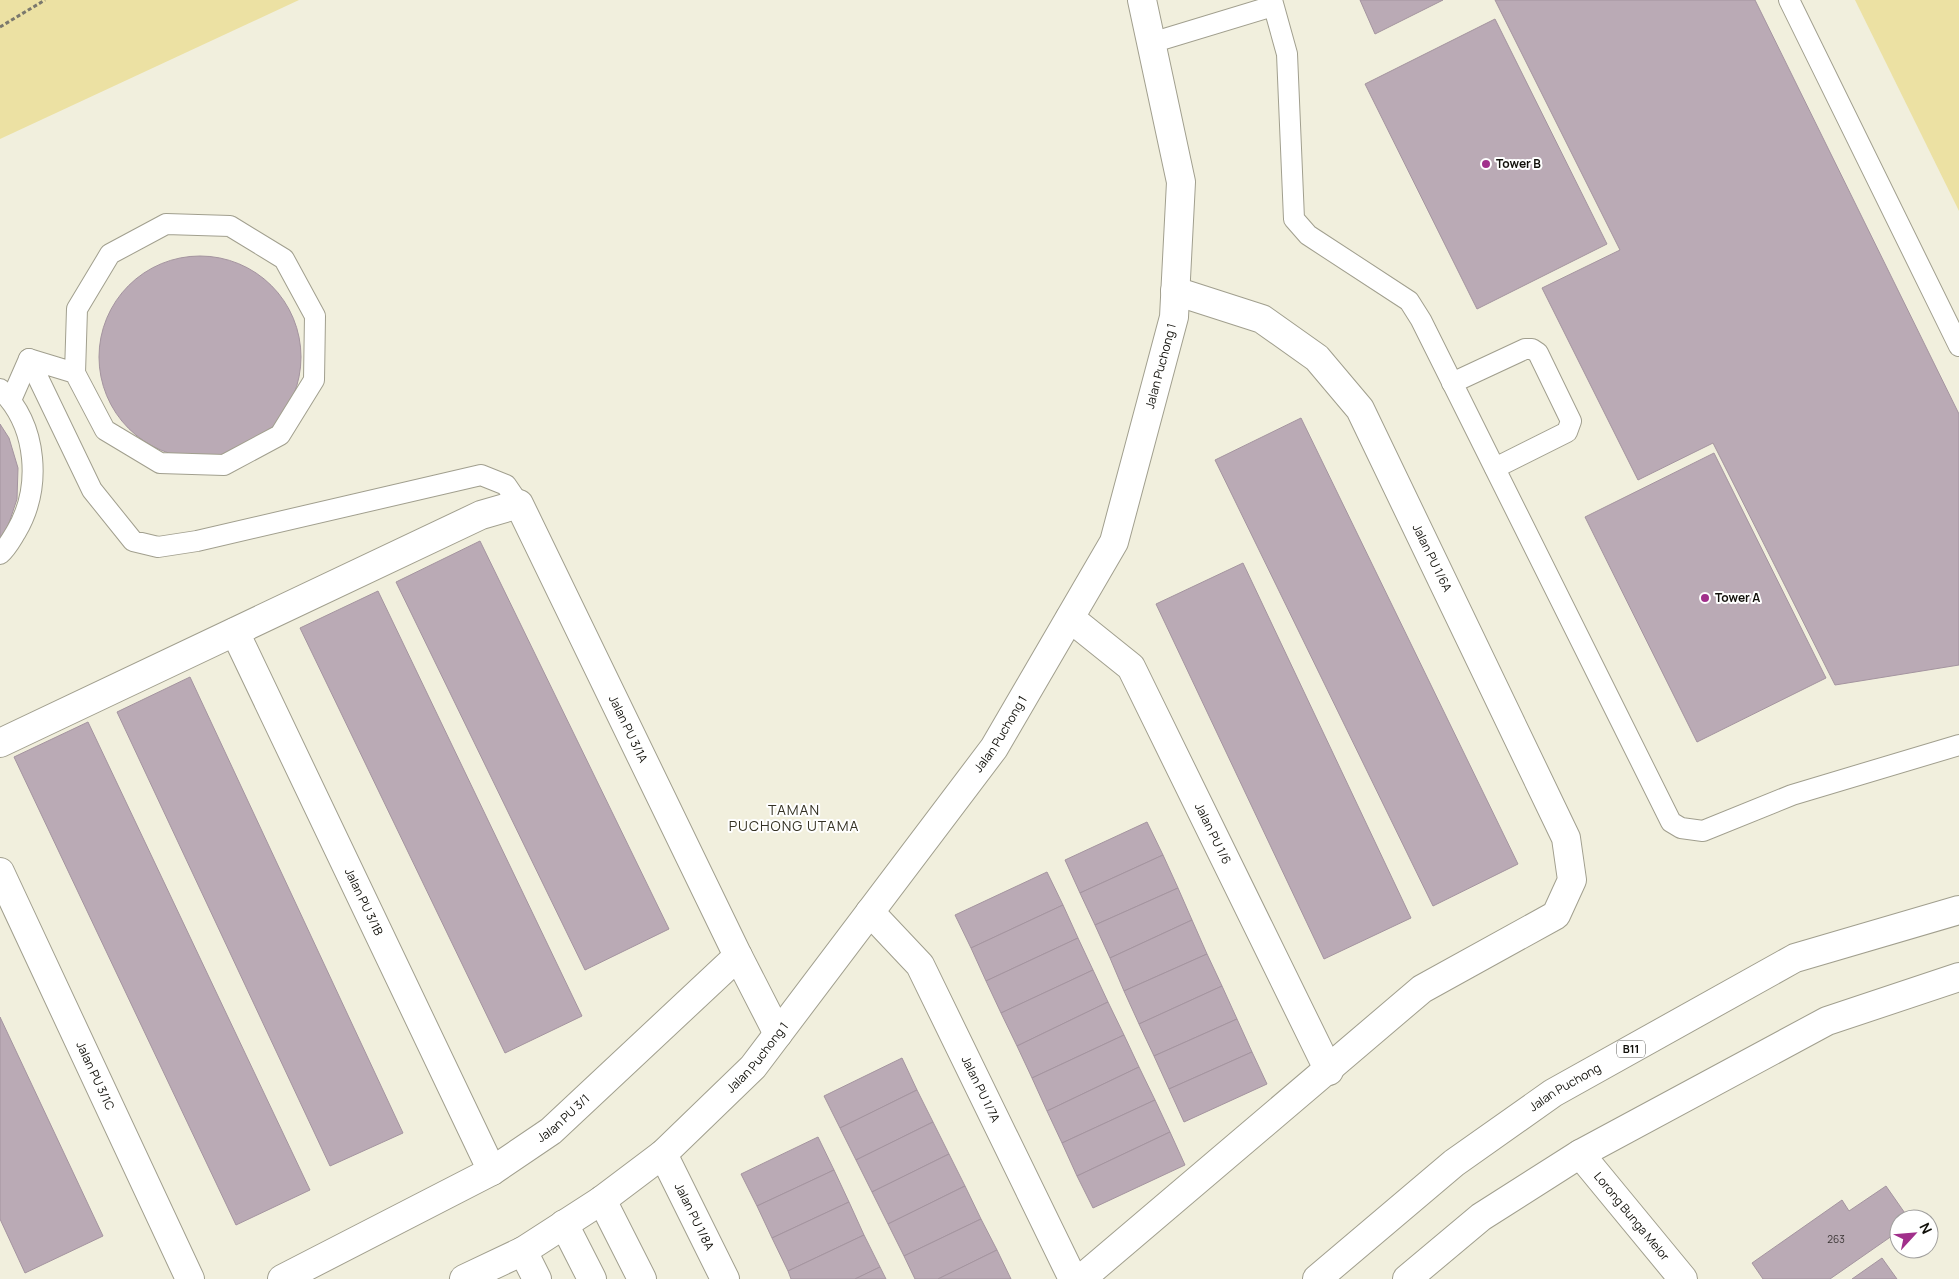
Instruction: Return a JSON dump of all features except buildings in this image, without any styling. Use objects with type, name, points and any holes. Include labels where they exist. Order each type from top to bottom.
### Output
[{"type":"street","name":"Jalan Puchong 1","points":[[464,1279],[523,1251],[602,1200],[664,1154],[753,1067],[994,748],[1114,542],[1174,318],[1181,182],[1142,0]]},
{"type":"street","name":"Jalan PU 1/6A","points":[[1175,291],[1262,318],[1317,358],[1360,409],[1566,838],[1572,880],[1556,915],[1422,989],[1329,1071]]},
{"type":"street","points":[[0,742],[481,515],[519,504]]},
{"type":"street","name":"Jalan PU 3/1A","points":[[519,504],[738,956]]},
{"type":"street","name":"Jalan PU 1/6","points":[[1070,618],[1132,666],[1329,1071]]},
{"type":"street","name":"Jalan PU 3/1B","points":[[235,632],[492,1171]]},
{"type":"street","name":"Jalan PU 3/1C","points":[[0,872],[190,1279]]},
{"type":"street","name":"Jalan Puchong","points":[[1317,1279],[1454,1163],[1553,1093],[1795,958],[1959,910]]},
{"type":"street","name":"Jalan PU 1/7A","points":[[870,912],[920,965],[1073,1279]]},
{"type":"street","points":[[738,956],[778,1034]]},
{"type":"street","name":"Jalan PU 3/1","points":[[282,1279],[492,1171],[551,1131],[738,956]]},
{"type":"street","points":[[1407,1279],[1480,1217],[1580,1154],[1827,1020],[1959,977]]},
{"type":"street","points":[[1081,1279],[1329,1071]]},
{"type":"street","name":"Jalan PU 1/8A","points":[[664,1154],[725,1279]]},
{"type":"street","name":"Lorong Bunga Melor","points":[[1580,1154],[1683,1279]]},
{"type":"street","points":[[602,1200],[642,1279]]},
{"type":"street","points":[[564,1224],[592,1279]]},
{"type":"street","points":[[523,1251],[537,1279]]},
{"type":"lane","points":[[1789,0],[1959,346]]},
{"type":"lane","points":[[1151,43],[1272,3],[1287,54],[1294,220],[1308,235],[1409,302],[1495,468],[1671,822],[1681,828],[1702,831],[1792,796],[1959,746]]},
{"type":"lane","points":[[29,359],[75,373],[106,430],[160,464],[224,465],[280,434],[314,380],[315,316],[284,259],[230,226],[166,224],[110,254],[81,301],[77,309],[75,373]]},
{"type":"lane","points":[[1452,383],[1525,349],[1532,349],[1538,353],[1571,421],[1570,427],[1567,432],[1495,468]]},
{"type":"lane","points":[[0,554],[6,549],[26,515],[34,476],[29,436],[6,395],[29,359]]},
{"type":"lane","points":[[29,359],[92,490],[133,542],[158,547],[196,541],[480,475],[506,485],[519,504]]},
{"type":"path","points":[[0,27],[45,0]]},
{"type":"shaded area","points":[[0,0],[299,0],[0,139]]},
{"type":"shaded area","points":[[1855,0],[1959,0],[1959,211]]},
{"type":"place","name":"Tower B","points":[[1486,164]]},
{"type":"place","name":"Tower A","points":[[1705,598]]},
{"type":"district","name":"TAMAN PUCHONG UTAMA","points":[[794,818]]}]
